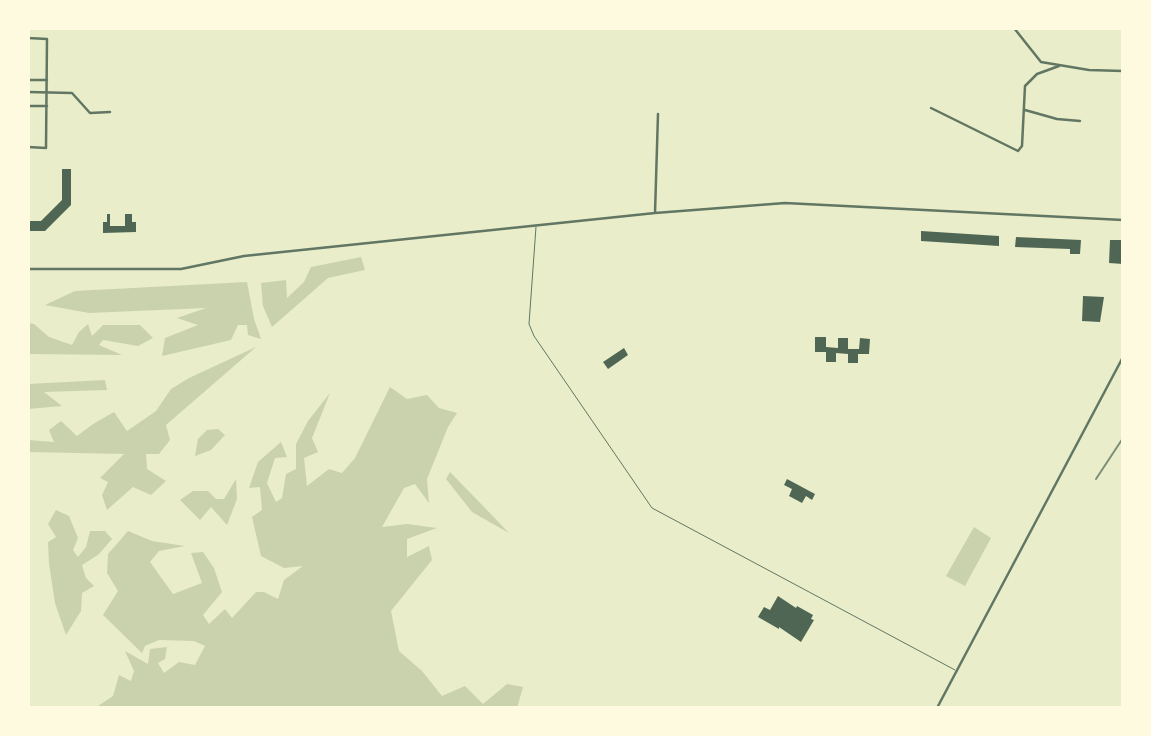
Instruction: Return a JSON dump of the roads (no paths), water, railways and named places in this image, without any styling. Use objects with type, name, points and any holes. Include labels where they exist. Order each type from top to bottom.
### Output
[{"type":"street","points":[[1014,28],[1041,62],[1088,70],[1123,71]]},
{"type":"street","points":[[28,38],[47,39],[46,148],[28,148]]},
{"type":"street","points":[[931,108],[1018,150],[1022,146],[1026,86],[1037,74],[1059,66]]},
{"type":"street","points":[[28,80],[47,80]]},
{"type":"street","points":[[28,92],[72,93],[90,113],[110,112]]},
{"type":"street","points":[[28,106],[47,106]]},
{"type":"street","points":[[1025,110],[1056,119],[1080,121]]},
{"type":"street","points":[[655,213],[658,114]]},
{"type":"street","points":[[28,269],[181,269],[244,256],[655,213],[797,203],[1123,220]]},
{"type":"street","points":[[937,708],[1123,358]]},
{"type":"lane","points":[[536,227],[529,324],[534,336],[652,508],[956,671]]},
{"type":"railway","points":[[1096,479],[1123,438]]}]
